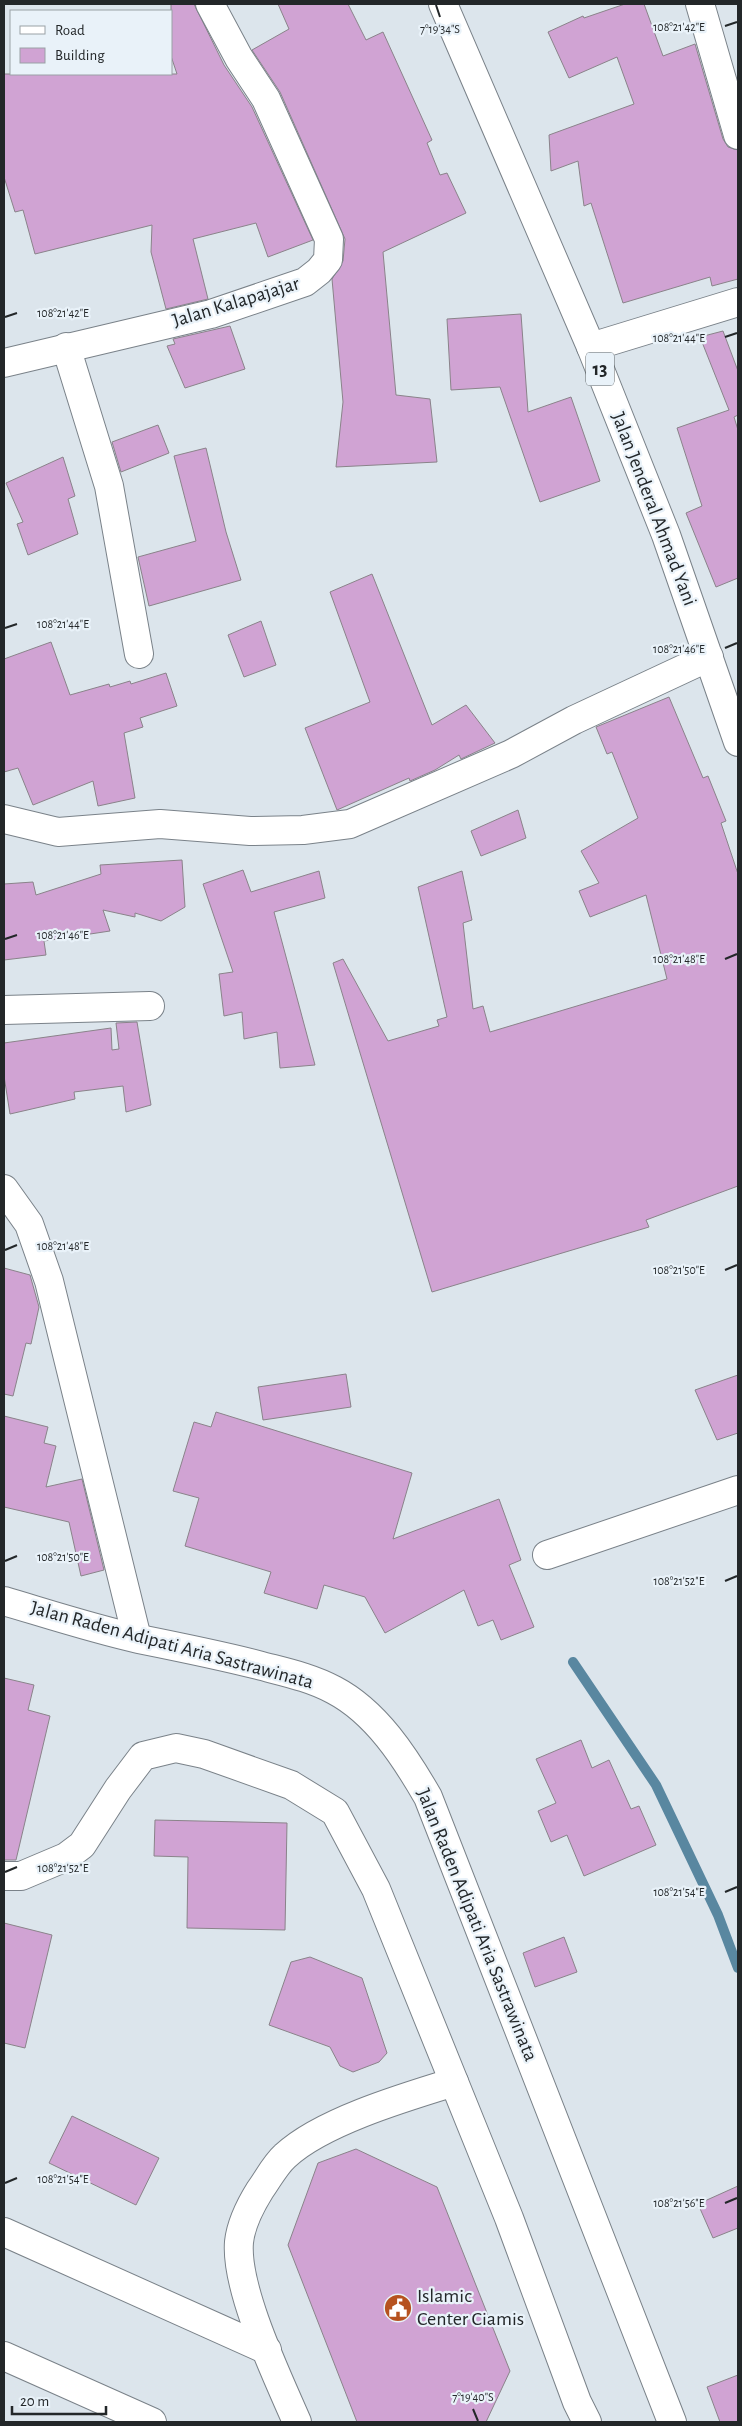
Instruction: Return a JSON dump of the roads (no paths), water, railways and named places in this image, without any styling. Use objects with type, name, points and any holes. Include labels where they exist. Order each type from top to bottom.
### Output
[{"type":"main road","name":"Jalan Kalapajajar","points":[[4,363],[230,307],[305,282],[325,266],[328,260],[329,239],[266,99],[239,58],[210,4]]},
{"type":"main road","points":[[700,4],[738,134]]},
{"type":"main road","name":"Jalan Jenderal Ahmad Yani","points":[[448,5],[591,347],[666,535],[738,742]]},
{"type":"main road","points":[[591,347],[738,302]]},
{"type":"main road","points":[[66,347],[109,486],[139,654]]},
{"type":"main road","points":[[4,819],[58,832],[160,824],[250,831],[303,830],[350,824],[511,754],[574,720],[709,657]]},
{"type":"main road","points":[[4,1010],[150,1006]]},
{"type":"main road","points":[[4,1189],[29,1224],[49,1281],[137,1638]]},
{"type":"main road","points":[[547,1555],[738,1490]]},
{"type":"main road","name":"Jalan Raden Adipati Aria Sastrawinata","points":[[4,1601],[137,1638],[202,1651],[302,1676],[335,1690],[357,1706],[386,1734],[410,1767],[428,1797],[664,2419]]},
{"type":"main road","points":[[4,1876],[21,1876],[48,1867],[82,1845],[118,1789],[143,1756],[176,1748],[204,1754],[290,1785],[335,1812],[376,1889],[509,2218],[577,2402],[587,2422]]},
{"type":"main road","points":[[297,2422],[249,2303],[239,2244],[242,2227],[253,2201],[283,2157],[305,2141],[330,2127],[454,2082]]},
{"type":"main road","points":[[4,2232],[267,2350]]},
{"type":"main road","points":[[4,2356],[152,2422]]},
{"type":"waterway","points":[[573,1662],[656,1785],[718,1915],[738,1968]]},
{"type":"place","name":"Islamic Center Ciamis","points":[[398,2308]]}]
